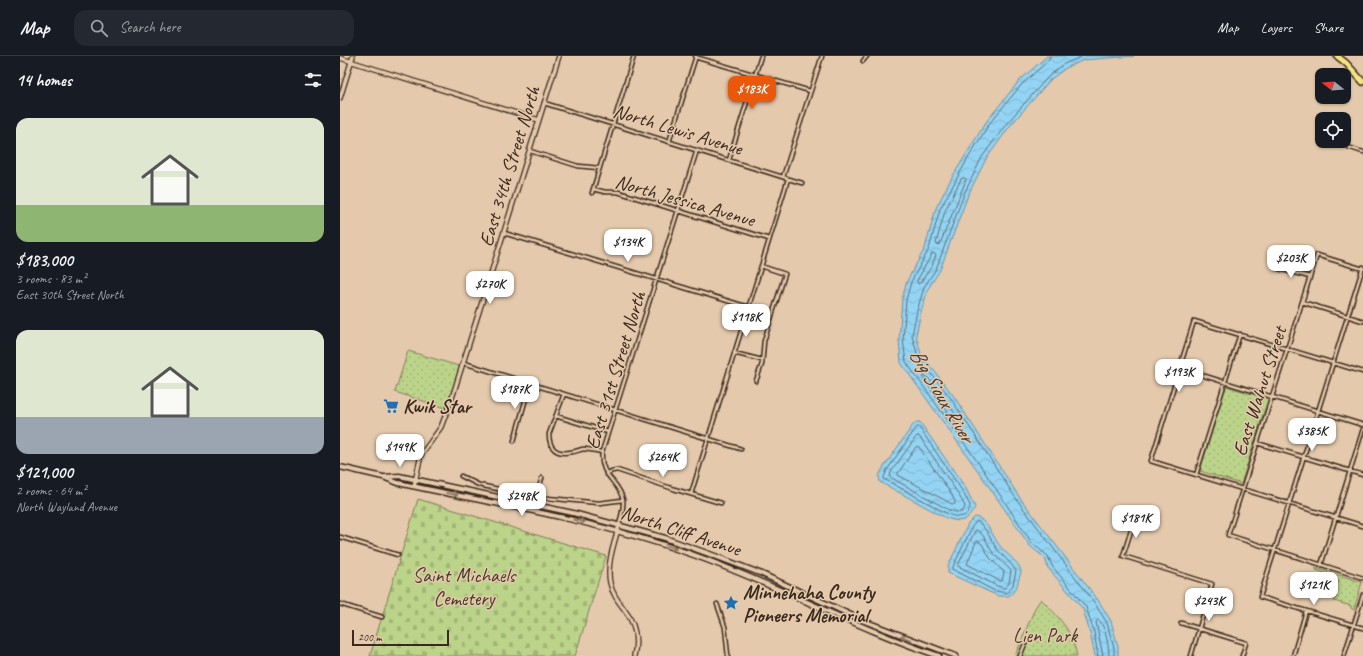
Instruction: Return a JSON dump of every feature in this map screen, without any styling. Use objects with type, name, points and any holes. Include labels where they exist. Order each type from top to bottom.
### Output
[{"type":"highway","points":[[1337,56],[1349,66],[1363,82]]},
{"type":"main road","name":"North Cliff Avenue","points":[[340,466],[383,477],[398,483],[567,518],[618,531],[674,548],[727,567],[782,590],[862,627],[939,656]]},
{"type":"main road","name":"North Cliff Avenue","points":[[383,477],[400,476],[573,513],[666,538],[736,564],[784,584],[864,621],[956,656]]},
{"type":"street","points":[[340,98],[353,56]]},
{"type":"street","name":"East 34th Street North","points":[[414,486],[421,455],[441,427],[464,363],[559,56]]},
{"type":"street","points":[[592,193],[634,56]]},
{"type":"street","points":[[729,160],[761,56]]},
{"type":"street","points":[[783,177],[822,56]]},
{"type":"street","points":[[864,61],[867,56]]},
{"type":"street","points":[[669,142],[696,57],[810,91]]},
{"type":"street","points":[[340,58],[539,120]]},
{"type":"street","name":"North Lewis Avenue","points":[[544,103],[802,183]]},
{"type":"street","points":[[1351,148],[1363,152]]},
{"type":"street","name":"East 31st Street North","points":[[623,500],[618,487],[606,474],[602,465],[602,452],[697,150]]},
{"type":"street","name":"North Jessica Avenue","points":[[530,151],[578,166],[599,168]]},
{"type":"street","points":[[691,494],[788,179]]},
{"type":"street","name":"North Jessica Avenue","points":[[593,189],[605,192],[618,192],[769,239]]},
{"type":"street","points":[[504,233],[748,308]]},
{"type":"street","name":"East Walnut Street","points":[[1275,551],[1228,536],[1242,489],[1317,255],[1363,268]]},
{"type":"street","points":[[756,381],[762,360],[764,341],[785,274],[761,266]]},
{"type":"street","points":[[1276,268],[1310,277]]},
{"type":"street","points":[[1363,268],[1332,362],[1290,504],[1260,597],[1363,628]]},
{"type":"street","points":[[1302,302],[1363,321]]},
{"type":"street","points":[[1363,372],[1194,321],[1151,461],[1363,526]]},
{"type":"street","points":[[1196,475],[1240,334]]},
{"type":"street","points":[[734,353],[762,360]]},
{"type":"street","points":[[464,363],[742,449]]},
{"type":"street","points":[[1179,368],[1363,425]]},
{"type":"street","points":[[514,441],[530,384]]},
{"type":"street","points":[[564,394],[549,434],[550,444],[554,450],[564,453],[583,449],[602,452]]},
{"type":"street","points":[[556,416],[608,432]]},
{"type":"street","points":[[1321,565],[1363,429]]},
{"type":"street","points":[[1257,443],[1363,475]]},
{"type":"street","points":[[606,474],[617,470],[721,503]]},
{"type":"street","name":"North Cliff Avenue","points":[[461,476],[484,487],[536,497],[599,503],[623,500]]},
{"type":"street","points":[[536,497],[542,478]]},
{"type":"street","points":[[623,500],[623,510],[610,566],[610,583],[614,594],[630,618],[635,630],[636,642],[634,656]]},
{"type":"street","points":[[1135,518],[1123,556],[1212,584],[1191,656]]},
{"type":"street","points":[[340,537],[398,555]]},
{"type":"street","points":[[1275,551],[1363,578]]},
{"type":"street","points":[[1344,656],[1363,595]]},
{"type":"street","points":[[340,604],[382,617]]},
{"type":"street","points":[[716,604],[725,627],[728,656]]},
{"type":"street","points":[[1293,656],[1306,611]]},
{"type":"street","points":[[1181,623],[1246,643],[1242,656]]},
{"type":"street","points":[[1020,656],[1024,644]]},
{"type":"green space","points":[[408,351],[462,367],[448,409],[395,392]]},
{"type":"green space","points":[[1226,386],[1268,399],[1241,484],[1200,471]]},
{"type":"green space","name":"Saint Michaels Cemetery","points":[[418,499],[606,556],[575,656],[370,656]]},
{"type":"green space","points":[[1316,568],[1362,582],[1354,610],[1351,606],[1334,601],[1336,596],[1333,595],[1339,580],[1331,575],[1316,570]]},
{"type":"green space","name":"Lien Park","points":[[1041,599],[1064,624],[1072,638],[1077,656],[1015,656],[1035,608]]},
{"type":"water","name":"Big Sioux River","points":[[1047,56],[1134,56],[1084,60],[1066,68],[1051,79],[1010,126],[986,159],[968,195],[940,270],[928,289],[916,335],[921,354],[953,395],[1020,498],[1098,600],[1111,621],[1118,647],[1118,656],[1095,656],[1083,609],[1048,568],[1045,558],[1030,546],[901,363],[899,340],[902,299],[907,281],[925,248],[936,208],[951,179],[986,122],[1019,81]]},
{"type":"water","points":[[920,422],[965,487],[975,507],[969,516],[964,520],[960,521],[946,518],[880,482],[879,476],[883,468],[913,425]]},
{"type":"water","points":[[975,517],[983,521],[1000,546],[1016,562],[1021,570],[1016,588],[1008,596],[998,596],[948,573],[948,566],[968,524]]},
{"type":"place","name":"Kwik Star","points":[[391,406]]},
{"type":"place","name":"Minnehaha County Pioneers Memorial","points":[[731,603]]}]
